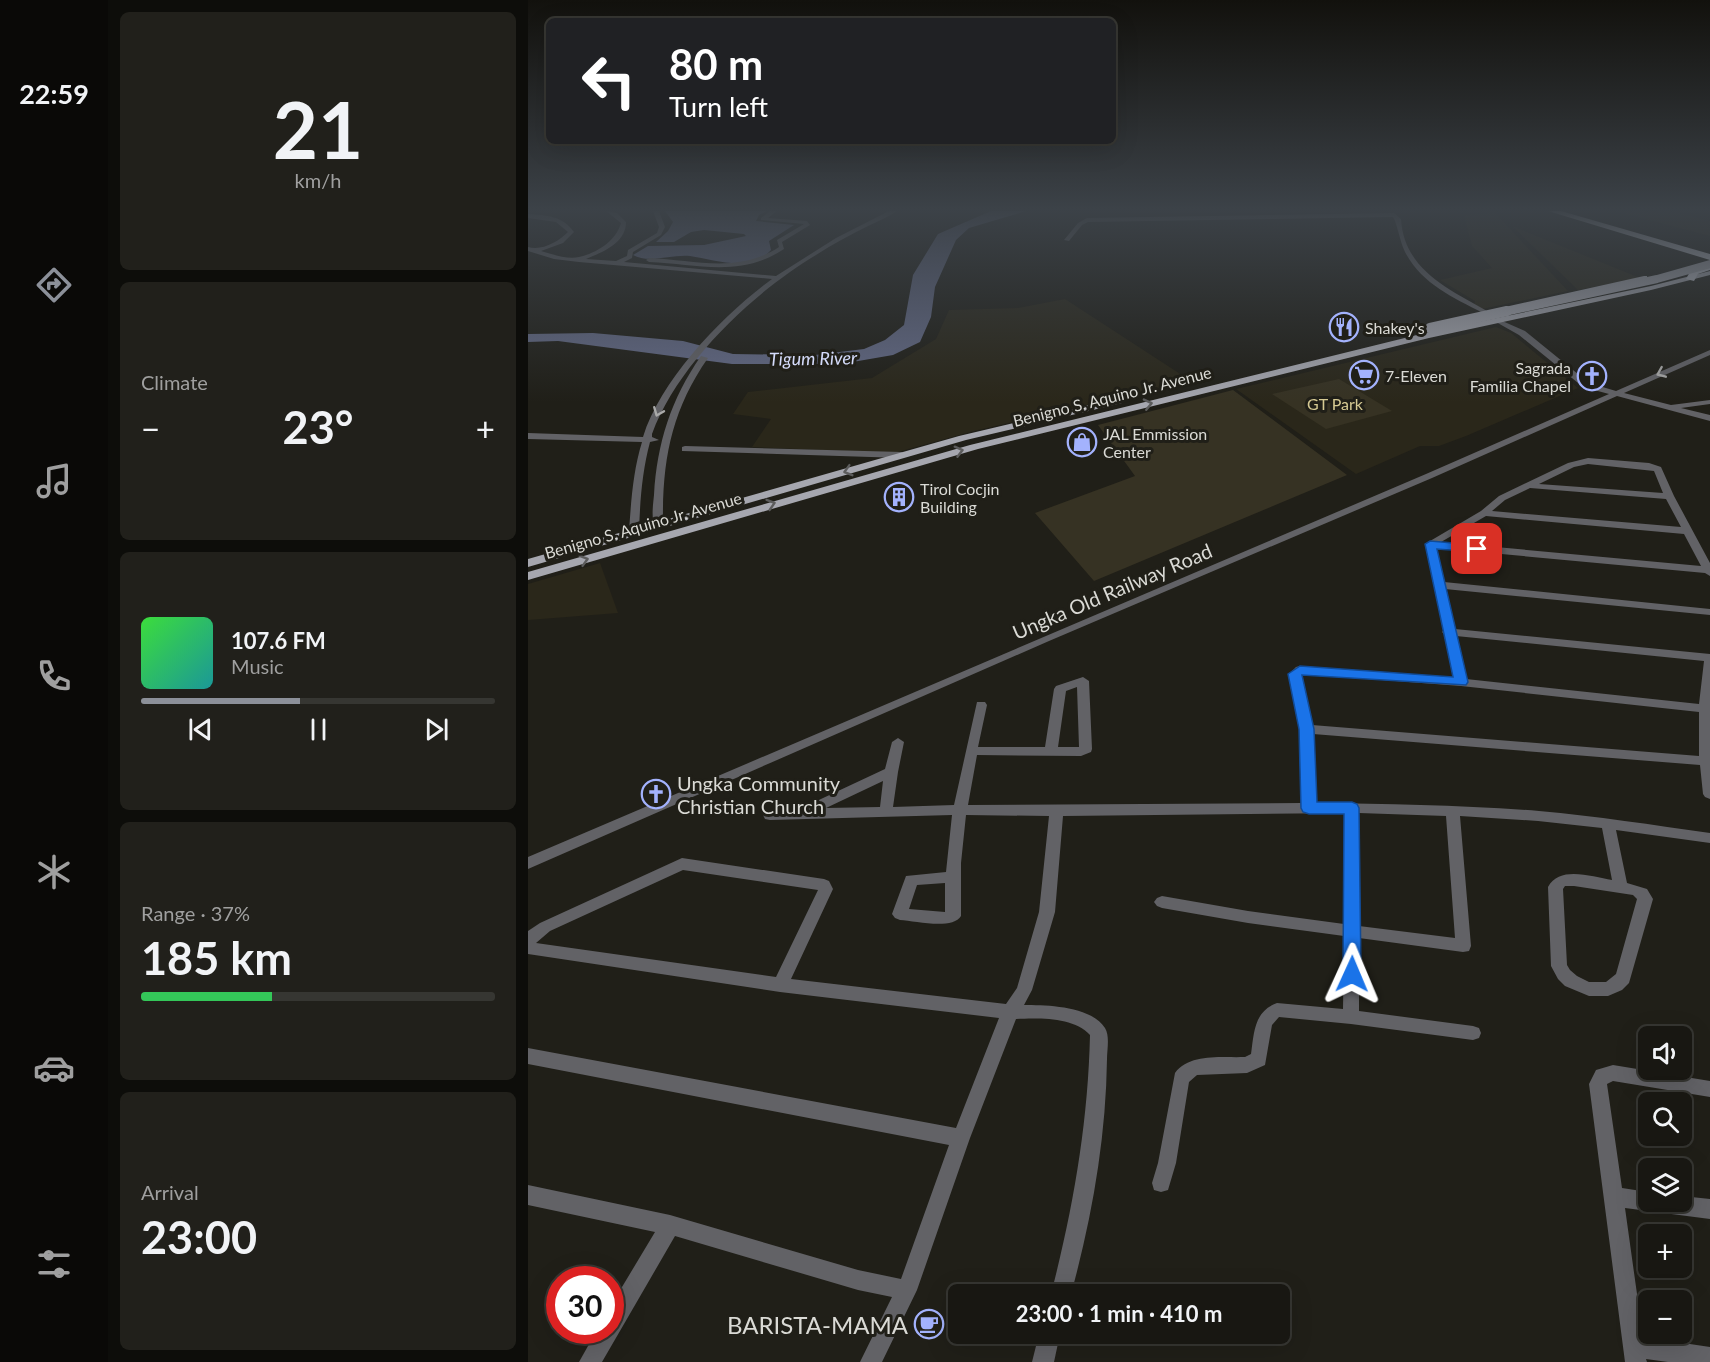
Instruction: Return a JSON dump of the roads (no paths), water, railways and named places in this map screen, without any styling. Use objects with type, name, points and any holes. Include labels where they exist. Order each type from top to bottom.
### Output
[{"type":"highway","points":[[1691,279],[1693,275]]},
{"type":"main road","points":[[1417,330],[1432,332],[1660,275]]},
{"type":"main road","name":"Benigno S. Aquino Jr. Avenue","points":[[528,576],[902,455],[974,435],[1485,312],[1664,275]]},
{"type":"main road","name":"Benigno S. Aquino Jr. Avenue","points":[[528,563],[658,525],[1432,332],[1498,321],[1691,279]]},
{"type":"main road","points":[[1599,288],[1618,295]]},
{"type":"main road","points":[[1291,359],[1302,366]]},
{"type":"street","points":[[736,275],[786,279]]},
{"type":"street","points":[[634,532],[636,488],[647,439],[661,403],[731,317],[781,275]]},
{"type":"street","points":[[711,343],[793,275]]},
{"type":"street","points":[[1425,275],[1485,312]]},
{"type":"street","points":[[731,317],[741,318]]},
{"type":"street","points":[[1498,321],[1522,333],[1586,385],[1612,394],[1710,418]]},
{"type":"street","name":"Ungka Old Railway Road","points":[[528,863],[1014,652],[1429,476],[1710,352]]},
{"type":"street","points":[[658,525],[657,486],[665,440],[680,394],[692,367]]},
{"type":"street","points":[[1666,407],[1710,402]]},
{"type":"street","points":[[528,436],[665,440]]},
{"type":"street","points":[[685,449],[902,455]]},
{"type":"street","points":[[1430,544],[1484,513],[1502,498],[1571,465],[1601,461],[1654,466],[1663,478],[1669,496],[1709,571]]},
{"type":"street","points":[[1530,486],[1669,496]]},
{"type":"street","points":[[1484,513],[1688,531]]},
{"type":"street","points":[[1430,544],[1709,571]]},
{"type":"street","points":[[1430,544],[1461,682]]},
{"type":"street","points":[[1440,585],[1710,612]]},
{"type":"street","points":[[1448,632],[1710,659],[1704,710],[1705,761],[1710,794]]},
{"type":"street","points":[[1309,808],[1306,729],[1295,674],[1300,670],[1461,682],[1704,710]]},
{"type":"street","points":[[972,751],[1081,752],[1086,749],[1083,681],[1060,689],[1051,751]]},
{"type":"street","points":[[951,877],[960,810],[981,705]]},
{"type":"street","points":[[1306,729],[1705,761]]},
{"type":"street","points":[[886,811],[898,742]]},
{"type":"street","points":[[808,812],[891,772]]},
{"type":"street","points":[[1352,808],[1352,1017]]},
{"type":"street","points":[[770,814],[960,810],[1352,808],[1539,816],[1608,823],[1710,838]]},
{"type":"street","points":[[871,1362],[907,1290],[961,1138],[1010,1012],[1024,990],[1047,912],[1056,811]]},
{"type":"street","points":[[1162,902],[1463,946],[1453,812]]},
{"type":"street","points":[[1608,823],[1621,888]]},
{"type":"street","points":[[528,940],[545,927],[682,864],[824,885],[826,889],[780,985]]},
{"type":"street","points":[[1574,880],[1621,888],[1642,893],[1645,899],[1623,978],[1616,987],[1602,991],[1574,984],[1563,977],[1559,966],[1555,887],[1561,881],[1574,880]]},
{"type":"street","points":[[528,948],[780,985],[1010,1012],[1032,1011],[1068,1016],[1091,1023],[1099,1033],[1099,1064],[1077,1236],[1064,1284]]},
{"type":"street","points":[[1161,1183],[1167,1163],[1181,1078],[1187,1071],[1197,1067],[1247,1065],[1259,1059],[1264,1020],[1269,1014],[1277,1011],[1352,1017],[1473,1033]]},
{"type":"street","points":[[528,1056],[961,1138]]},
{"type":"street","points":[[1710,1089],[1613,1073],[1602,1076],[1598,1084],[1635,1354],[1710,1358]]},
{"type":"street","points":[[528,1195],[670,1224],[858,1280],[907,1290]]},
{"type":"street","points":[[1612,1197],[1638,1201]]},
{"type":"street","points":[[1692,1207],[1710,1209]]},
{"type":"street","points":[[624,1304],[670,1224]]},
{"type":"street","points":[[590,1362],[601,1344]]},
{"type":"street","points":[[1043,1362],[1048,1344]]},
{"type":"water","name":"Tigum River","points":[[913,275],[941,275],[935,287],[931,317],[920,342],[893,355],[841,364],[732,364],[558,341],[528,342],[528,334],[593,333],[683,341],[733,354],[815,355],[864,349],[885,340],[904,325]]},
{"type":"place","name":"Shakey's","points":[[1344,327]]},
{"type":"place","name":"7-Eleven","points":[[1364,375]]},
{"type":"place","name":"Sagrada Familia Chapel","points":[[1592,376]]},
{"type":"place","name":"JAL Emmission Center","points":[[1082,442]]},
{"type":"place","name":"Tirol Cocjin Building","points":[[899,497]]},
{"type":"place","name":"Ungka Community Christian Church","points":[[656,794]]},
{"type":"place","name":"BARISTA-MAMA","points":[[929,1324]]},
{"type":"park label","name":"GT Park","points":[[1335,403]]}]
